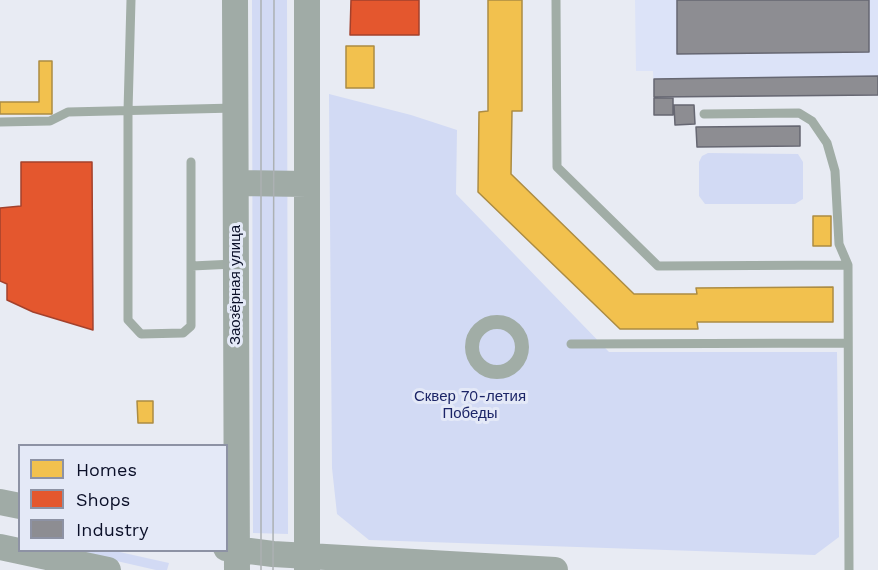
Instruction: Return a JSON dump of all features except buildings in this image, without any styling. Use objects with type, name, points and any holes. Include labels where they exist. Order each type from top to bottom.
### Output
[{"type":"main road","name":"Заозёрная улица","points":[[234,556],[237,183],[235,0]]},
{"type":"main road","points":[[307,0],[307,563]]},
{"type":"main road","points":[[237,183],[307,184]]},
{"type":"main road","points":[[0,502],[18,506]]},
{"type":"main road","points":[[0,547],[18,551]]},
{"type":"main road","points":[[23,552],[108,570]]},
{"type":"main road","points":[[234,556],[307,563],[555,570]]},
{"type":"lane","points":[[131,0],[128,111],[128,320],[141,334],[183,333],[191,326],[191,162]]},
{"type":"lane","points":[[556,0],[557,168],[658,266],[848,265]]},
{"type":"lane","points":[[0,122],[50,121],[68,112],[237,108]]},
{"type":"lane","points":[[704,114],[799,114],[813,121],[827,143],[835,171],[839,244],[848,265],[849,570]]},
{"type":"lane","points":[[192,266],[236,264]]},
{"type":"lane","points":[[572,344],[848,343]]},
{"type":"shaded area","points":[[635,0],[878,0],[878,95],[654,97],[653,71],[636,71]]},
{"type":"green space","points":[[252,0],[287,0],[288,534],[253,533]]},
{"type":"green space","name":"Сквер 70-летия Победы","points":[[329,94],[411,115],[457,130],[456,194],[609,352],[837,352],[839,537],[815,555],[369,540],[337,514],[332,468]]},
{"type":"green space","points":[[708,153],[798,154],[803,162],[803,199],[795,204],[705,204],[699,196],[699,162],[702,156]]},
{"type":"green space","points":[[77,552],[120,552],[169,563],[167,570],[156,570]]},
{"type":"tram line","points":[[261,0],[261,570]]},
{"type":"tram line","points":[[273,570],[274,0]]}]
